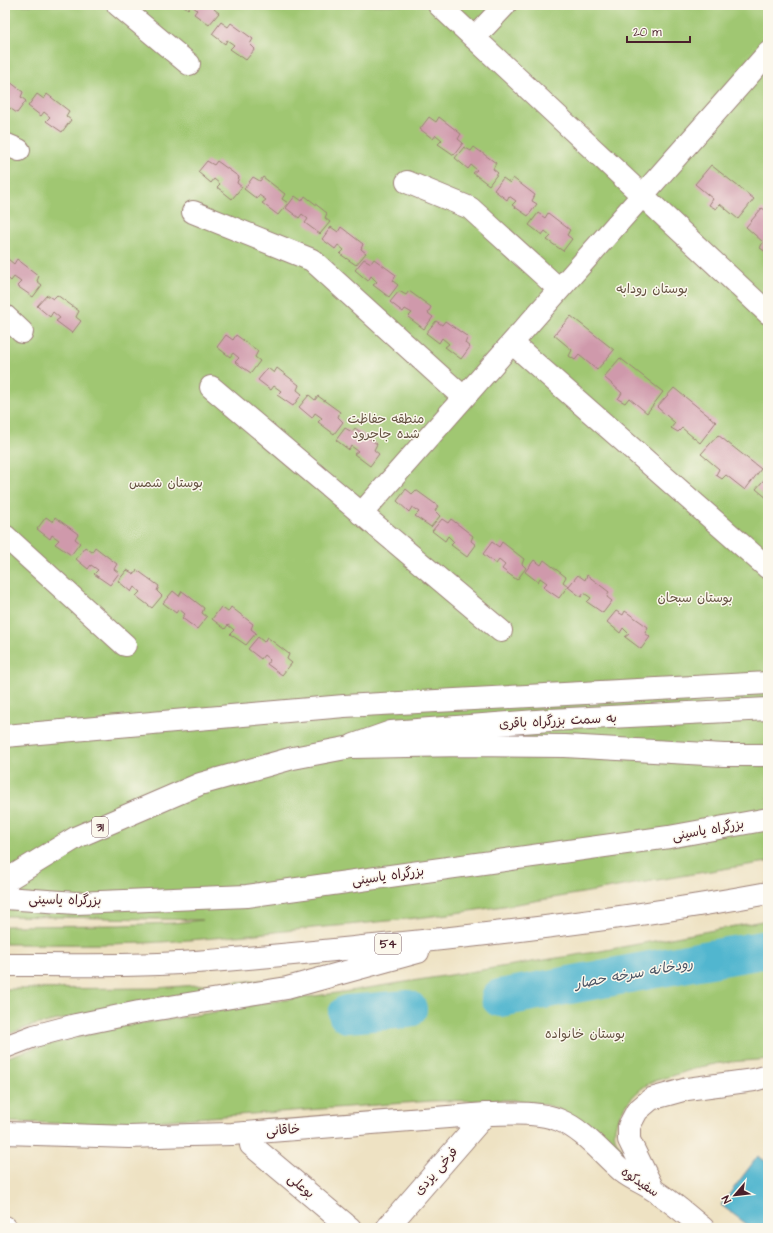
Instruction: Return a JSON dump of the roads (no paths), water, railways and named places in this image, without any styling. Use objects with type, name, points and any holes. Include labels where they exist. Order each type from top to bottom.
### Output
[{"type":"main road","points":[[118,5],[189,64]]},
{"type":"main road","points":[[439,5],[768,313]]},
{"type":"main road","points":[[474,38],[505,5]]},
{"type":"main road","points":[[361,514],[768,53]]},
{"type":"main road","points":[[406,182],[470,208],[559,289]]},
{"type":"main road","points":[[193,212],[312,260],[463,397]]},
{"type":"main road","points":[[5,316],[22,332]]},
{"type":"main road","points":[[512,343],[768,568]]},
{"type":"main road","points":[[211,387],[500,632]]},
{"type":"main road","points":[[5,536],[125,645]]},
{"type":"main road","points":[[5,736],[344,706],[768,683]]},
{"type":"main road","name":"به سمت بزرگراه باقری","points":[[351,747],[391,732],[550,720],[768,709]]},
{"type":"main road","points":[[351,747],[465,745],[566,746],[768,756]]},
{"type":"main road","name":"31","points":[[5,881],[77,837],[200,784],[293,758],[351,747]]},
{"type":"main road","name":"بزرگراه یاسینی","points":[[5,898],[76,903],[248,896],[669,837],[768,819]]},
{"type":"main road","name":"54","points":[[5,965],[101,966],[161,964],[253,957],[474,936],[690,907],[768,893]]},
{"type":"main road","points":[[5,1047],[34,1036],[139,1012],[287,988],[474,936]]},
{"type":"main road","points":[[653,1189],[629,1140],[629,1126],[637,1111],[651,1099],[687,1089],[763,1080]]},
{"type":"main road","name":"خاقانی","points":[[5,1133],[129,1137],[212,1134],[486,1114],[525,1114],[544,1116],[559,1120]]},
{"type":"main road","name":"فرخی یزدی","points":[[387,1228],[486,1114]]},
{"type":"main road","name":"سفیدکوه","points":[[559,1120],[572,1127],[590,1141],[624,1173],[653,1189],[703,1228]]},
{"type":"main road","name":"بوعلی","points":[[251,1145],[350,1228]]},
{"type":"water","points":[[758,1156],[768,1163],[768,1228],[752,1228],[721,1205]]},
{"type":"waterway","name":"رودخانه سرخه حصار","points":[[500,998],[768,949]]},
{"type":"waterway","name":"رودخانه سرخه حصار","points":[[347,1014],[408,1009]]},
{"type":"park label","name":"بوستان رودابه","points":[[652,289]]},
{"type":"park label","name":"منطقه حفاظت شده جاجرود","points":[[386,426]]},
{"type":"park label","name":"بوستان شمس","points":[[166,483]]},
{"type":"park label","name":"بوستان سبحان","points":[[695,598]]},
{"type":"park label","name":"بوستان خانواده","points":[[585,1034]]}]
